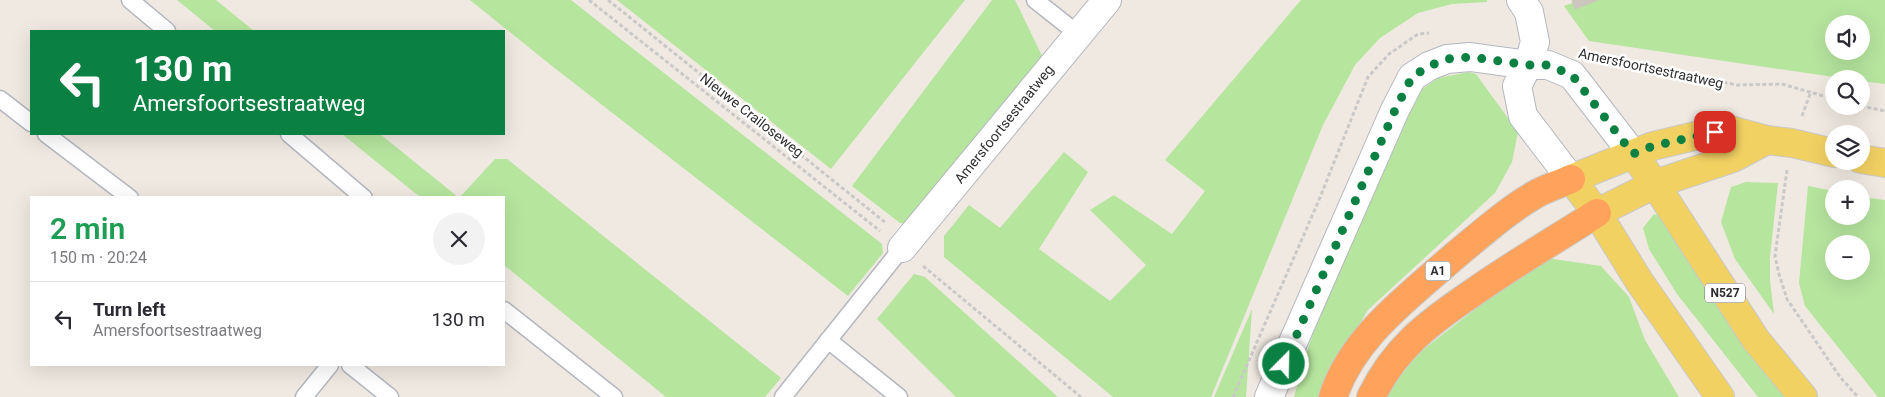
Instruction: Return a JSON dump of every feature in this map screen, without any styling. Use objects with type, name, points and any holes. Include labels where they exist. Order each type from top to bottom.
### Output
[{"type":"highway","name":"A1","points":[[1333,397],[1356,354],[1376,327],[1406,298],[1499,218],[1537,193],[1571,179]]},
{"type":"highway","points":[[1370,397],[1382,376],[1399,354],[1430,322],[1502,272],[1597,213]]},
{"type":"main road","points":[[1716,393],[1639,281],[1597,213],[1571,179],[1653,146],[1730,130],[1825,151]]},
{"type":"main road","points":[[1597,213],[1655,184],[1780,142]]},
{"type":"main road","name":"Amersfoortsestraatweg","points":[[1633,154],[1655,184],[1756,340],[1803,397]]},
{"type":"main road","points":[[1870,160],[1885,163]]},
{"type":"street","name":"Amersfoortsestraatweg","points":[[902,248],[1106,0]]},
{"type":"street","points":[[1521,0],[1529,12],[1532,53],[1518,86],[1523,116],[1571,179]]},
{"type":"street","name":"Amersfoortsestraatweg","points":[[1270,397],[1383,137],[1412,77],[1429,66],[1447,59],[1532,53],[1548,65],[1572,75],[1633,154]]},
{"type":"lane","points":[[130,0],[166,30]]},
{"type":"lane","points":[[1035,0],[1078,34]]},
{"type":"lane","points":[[0,99],[30,121]]},
{"type":"lane","points":[[47,135],[127,196]]},
{"type":"lane","points":[[289,135],[362,196]]},
{"type":"lane","points":[[782,397],[902,248]]},
{"type":"lane","points":[[505,311],[614,397]]},
{"type":"lane","points":[[828,340],[899,397]]},
{"type":"lane","points":[[304,397],[329,366]]},
{"type":"lane","points":[[351,366],[390,397]]},
{"type":"path","name":"Nieuwe Crailoseweg","points":[[589,0],[902,248],[1081,397]]},
{"type":"path","name":"Nieuwe Crailoseweg","points":[[608,0],[891,227],[902,248]]},
{"type":"path","name":"Amersfoortsestraatweg","points":[[1587,56],[1737,85],[1782,84],[1825,96]]},
{"type":"path","points":[[1811,91],[1780,142],[1775,256],[1787,299],[1840,377],[1858,397]]},
{"type":"path","points":[[1870,108],[1885,111]]},
{"type":"green space","points":[[177,0],[216,0],[253,30],[214,30]]},
{"type":"green space","points":[[470,0],[571,0],[882,244],[883,253],[848,296]]},
{"type":"green space","points":[[617,0],[965,0],[831,169]]},
{"type":"green space","points":[[992,0],[1015,0],[1045,62],[907,224],[900,223],[852,186]]},
{"type":"green space","points":[[1301,0],[1487,0],[1487,2],[1452,4],[1418,13],[1380,38],[1355,65],[1323,125],[1211,397],[1113,397],[944,257],[944,236],[969,205],[1000,228],[1064,152],[1088,172],[1039,249],[1110,301],[1146,265],[1090,210],[1114,195],[1172,234],[1205,191],[1165,160]]},
{"type":"green space","points":[[1581,0],[1885,0],[1885,84],[1870,82],[1870,70],[1825,70],[1825,76],[1589,41],[1564,6]]},
{"type":"green space","points":[[1469,72],[1476,74],[1518,132],[1512,162],[1495,193],[1368,310],[1329,373],[1323,397],[1294,397],[1320,307],[1418,92],[1438,78]]},
{"type":"green space","points":[[343,135],[381,135],[457,196],[419,196]]},
{"type":"green space","points":[[495,159],[507,159],[781,378],[765,397],[666,397],[505,266],[505,196],[461,196]]},
{"type":"green space","points":[[1746,182],[1778,183],[1770,257],[1770,280],[1774,314],[1735,259],[1721,222],[1731,187]]},
{"type":"green space","points":[[1808,186],[1825,189],[1825,225],[1870,225],[1870,198],[1885,200],[1885,397],[1878,397],[1805,306],[1799,283]]},
{"type":"green space","points":[[1654,214],[1670,219],[1798,397],[1758,397],[1677,294],[1649,249],[1643,228]]},
{"type":"green space","points":[[1547,258],[1601,266],[1629,297],[1645,340],[1679,397],[1386,397],[1388,391],[1420,352],[1487,300]]},
{"type":"green space","points":[[914,274],[925,277],[1058,397],[956,397],[877,319]]},
{"type":"green space","points":[[1252,309],[1246,397],[1214,397]]},
{"type":"building","points":[[1572,0],[1598,0],[1575,9]]},
{"type":"route","points":[[1284,364],[1395,110],[1412,77],[1429,66],[1447,59],[1470,57],[1528,65],[1548,65],[1572,75],[1633,154],[1653,146],[1715,132]]}]
